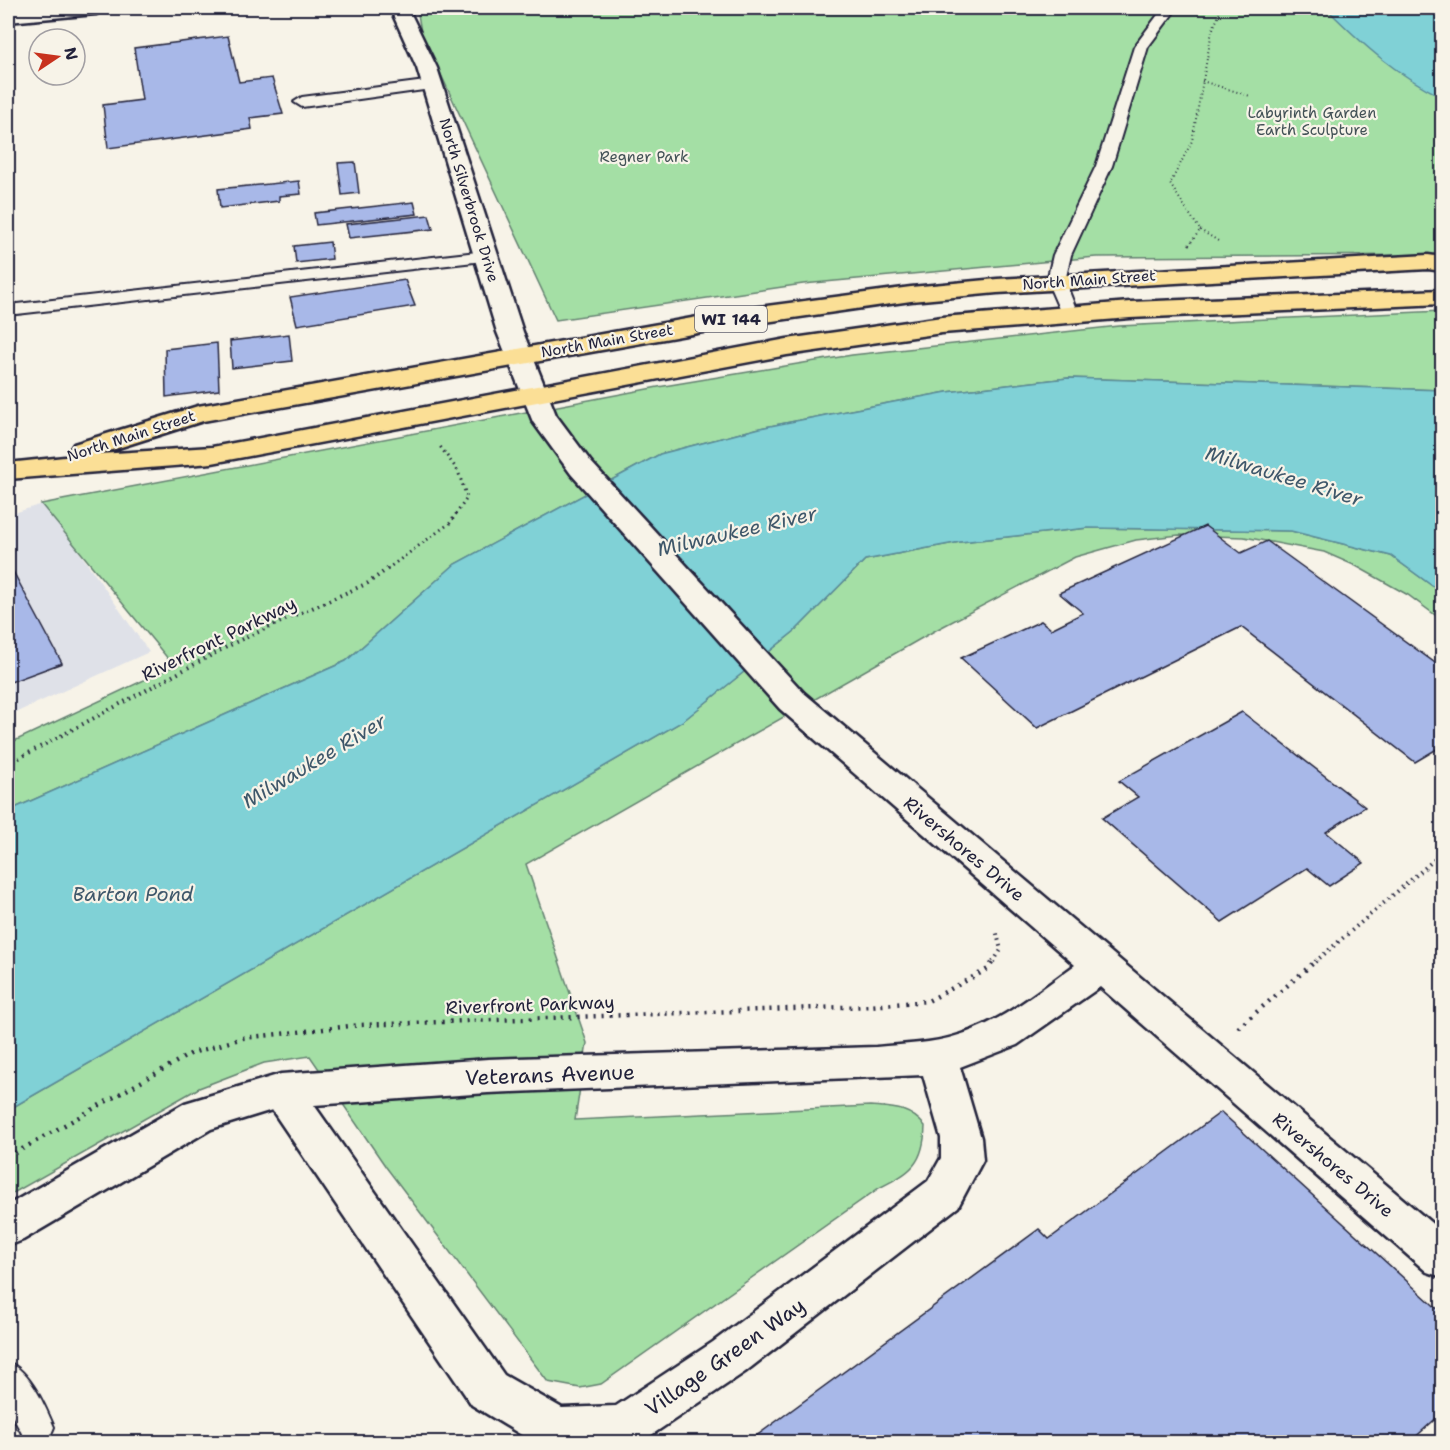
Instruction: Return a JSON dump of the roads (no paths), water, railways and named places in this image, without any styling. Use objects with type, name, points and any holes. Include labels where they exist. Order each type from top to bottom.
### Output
[{"type":"main road","name":"North Main Street","points":[[21,469],[198,414],[772,313],[912,294],[1056,281],[1428,262],[1443,264]]},
{"type":"main road","name":"North Main Street","points":[[21,469],[212,454],[787,347],[942,326],[1069,314],[1443,297]]},
{"type":"street","points":[[8,15],[96,8]]},
{"type":"street","name":"North Silverbrook Drive","points":[[399,8],[406,19],[433,85],[486,256],[520,357],[535,393]]},
{"type":"street","name":"Rivershores Drive","points":[[535,393],[546,422],[581,468],[792,701],[1204,1056],[1443,1258]]},
{"type":"street","name":"Veterans Avenue","points":[[8,1227],[200,1115],[281,1091],[488,1076],[876,1063],[937,1057],[999,1037],[1101,966]]},
{"type":"street","name":"Village Green Way","points":[[281,1091],[488,1390],[557,1431],[623,1428],[729,1357],[943,1194],[962,1161],[962,1138],[937,1057]]},
{"type":"lane","points":[[1069,314],[1056,281],[1062,255],[1104,166],[1141,47],[1170,8]]},
{"type":"lane","points":[[302,102],[433,85]]},
{"type":"lane","points":[[8,310],[486,256]]},
{"type":"lane","points":[[8,1378],[37,1426]]},
{"type":"water","points":[[1326,8],[1442,8],[1442,97],[1380,58]]},
{"type":"water","name":"Barton Pond","points":[[1068,378],[1442,390],[1442,593],[1391,556],[1291,531],[1088,528],[960,542],[865,560],[796,630],[683,721],[8,1110],[8,811],[346,661],[455,564],[660,454],[760,428],[947,392]]},
{"type":"park label","name":"Labyrinth Garden Earth Sculpture","points":[[1312,122]]},
{"type":"park label","name":"Regner Park","points":[[644,157]]},
{"type":"water label","name":"Milwaukee River","points":[[1284,476]]},
{"type":"water label","name":"Milwaukee River","points":[[737,531]]},
{"type":"water label","name":"Milwaukee River","points":[[314,761]]}]
